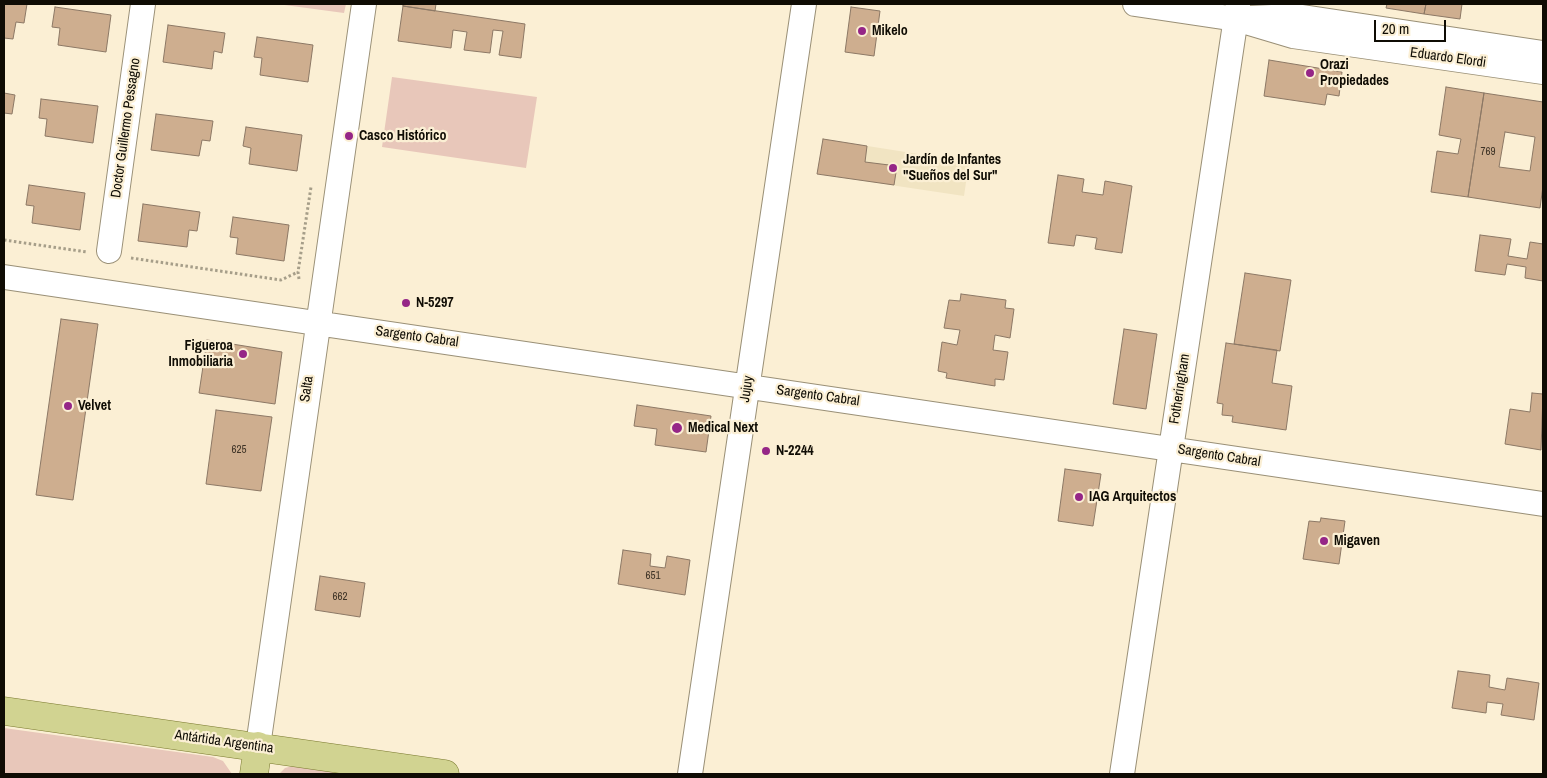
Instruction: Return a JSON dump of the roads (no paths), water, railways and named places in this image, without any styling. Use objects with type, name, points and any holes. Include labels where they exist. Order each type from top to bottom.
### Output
[{"type":"main road","name":"Antártida Argentina","points":[[4,711],[445,774]]},
{"type":"main road","name":"Salta","points":[[254,774],[258,746]]},
{"type":"street","name":"Doctor Guillermo Pessagno","points":[[108,254],[143,4]]},
{"type":"street","name":"Salta","points":[[258,746],[364,4]]},
{"type":"street","name":"Jujuy","points":[[690,774],[804,4]]},
{"type":"street","name":"Eduardo Elordi","points":[[1135,4],[1296,16],[1543,52]]},
{"type":"street","name":"Eduardo Elordi","points":[[1237,11],[1293,36],[1543,72]]},
{"type":"street","name":"Fotheringham","points":[[1122,774],[1237,11]]},
{"type":"street","name":"Sargento Cabral","points":[[4,277],[748,385],[1543,504]]},
{"type":"place","name":"Mikelo","points":[[862,31]]},
{"type":"place","name":"Orazi Propiedades","points":[[1310,73]]},
{"type":"place","name":"Casco Histórico","points":[[349,136]]},
{"type":"place","name":"Jardín de Infantes \"Sueños del Sur\"","points":[[893,168]]},
{"type":"place","name":"N-5297","points":[[406,303]]},
{"type":"place","name":"Figueroa Inmobiliaria","points":[[243,354]]},
{"type":"place","name":"Velvet","points":[[68,406]]},
{"type":"place","name":"Medical Next","points":[[677,428]]},
{"type":"place","name":"N-2244","points":[[766,451]]},
{"type":"place","name":"IAG Arquitectos","points":[[1079,497]]},
{"type":"place","name":"Migaven","points":[[1324,541]]}]
